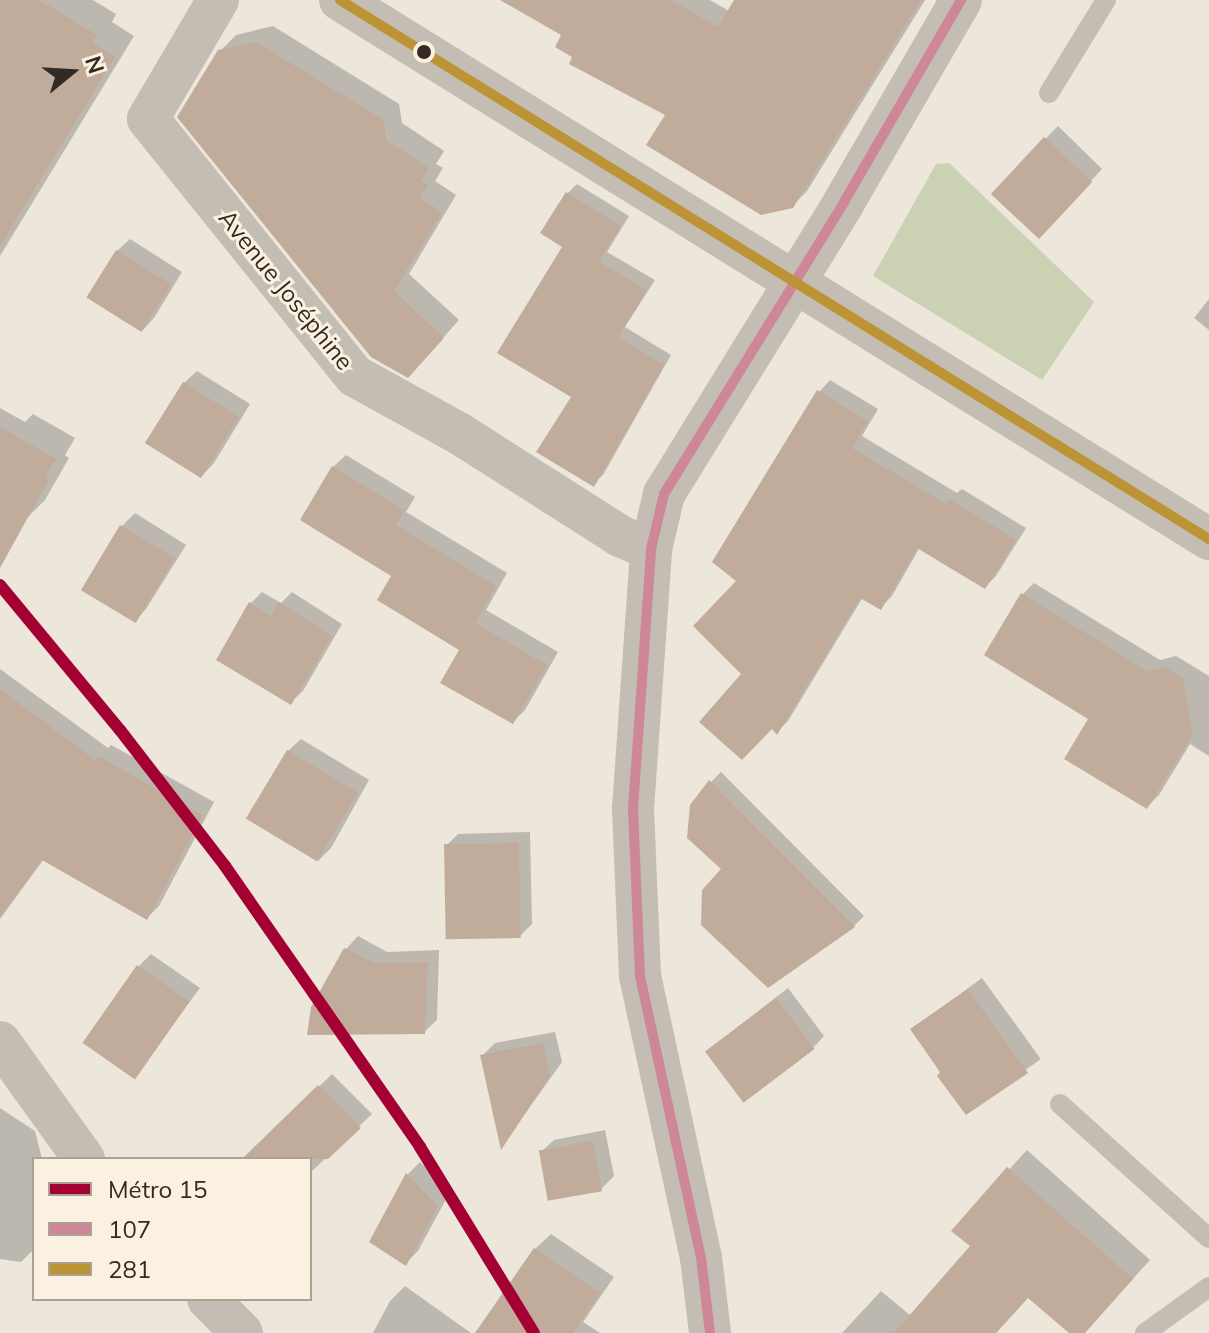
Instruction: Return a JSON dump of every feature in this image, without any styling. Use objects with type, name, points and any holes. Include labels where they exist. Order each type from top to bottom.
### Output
[{"type":"street","name":"Avenue Joséphine","points":[[218,0],[148,119],[355,376],[460,434],[620,536],[651,549]]},
{"type":"street","points":[[340,0],[1209,539]]},
{"type":"street","points":[[710,1333],[701,1258],[640,976],[633,809],[651,549],[664,494],[795,281],[961,0]]},
{"type":"street","points":[[0,1042],[83,1157]]},
{"type":"street","points":[[210,1301],[242,1333]]},
{"type":"lane","points":[[1049,93],[1106,0]]},
{"type":"lane","points":[[1060,1104],[1209,1238]]},
{"type":"lane","points":[[1145,1333],[1209,1287]]},
{"type":"green space","points":[[949,163],[1094,302],[1042,380],[873,276],[936,164]]},
{"type":"building","points":[[0,0],[39,0],[97,35],[93,43],[115,57],[0,246]]},
{"type":"building","points":[[500,0],[671,0],[718,27],[734,0],[921,0],[793,208],[761,215],[646,145],[665,115],[569,64],[572,57],[555,47],[561,35]]},
{"type":"building","points":[[256,42],[384,120],[386,140],[429,168],[421,181],[428,185],[420,198],[442,212],[394,291],[444,338],[408,378],[371,357],[177,117],[218,50]]},
{"type":"building","points":[[1044,137],[1092,182],[1039,239],[991,194]]},
{"type":"building","points":[[566,192],[621,226],[599,262],[647,290],[618,337],[664,365],[594,487],[536,452],[571,397],[497,353],[562,247],[540,233]]},
{"type":"building","points":[[116,250],[171,284],[141,332],[86,297]]},
{"type":"building","points":[[183,382],[239,417],[201,478],[145,443]]},
{"type":"building","points":[[817,390],[868,421],[852,448],[946,504],[949,499],[1016,540],[985,589],[917,548],[881,610],[860,598],[777,735],[772,729],[742,760],[699,722],[741,674],[693,626],[736,581],[712,562]]},
{"type":"building","points":[[0,427],[56,459],[46,476],[49,479],[0,568]]},
{"type":"building","points":[[332,466],[404,510],[396,525],[496,586],[475,623],[547,665],[513,724],[440,683],[459,650],[377,600],[391,576],[300,520]]},
{"type":"building","points":[[120,525],[175,558],[136,623],[81,590]]},
{"type":"building","points":[[1021,593],[1147,671],[1164,667],[1183,678],[1193,734],[1147,809],[1064,759],[1088,719],[984,655]]},
{"type":"building","points":[[249,602],[271,616],[279,602],[332,636],[291,705],[216,660]]},
{"type":"building","points":[[0,689],[95,760],[98,756],[203,815],[147,920],[42,860],[0,917]]},
{"type":"building","points":[[287,750],[358,793],[317,861],[246,819]]},
{"type":"building","points":[[709,780],[855,927],[768,988],[701,925],[702,890],[721,869],[687,838],[690,805]]},
{"type":"building","points":[[519,843],[521,938],[446,939],[444,844]]},
{"type":"building","points":[[344,948],[374,963],[428,962],[425,1034],[307,1035],[311,1007]]},
{"type":"building","points":[[137,965],[189,1002],[135,1080],[83,1043]]},
{"type":"building","points":[[968,989],[1028,1073],[966,1115],[937,1076],[940,1072],[910,1029]]},
{"type":"building","points":[[776,998],[815,1049],[743,1103],[705,1052]]},
{"type":"building","points":[[543,1043],[550,1076],[501,1150],[480,1055]]},
{"type":"building","points":[[318,1085],[361,1128],[328,1159],[244,1157]]},
{"type":"building","points":[[593,1141],[602,1191],[548,1201],[539,1151]]},
{"type":"building","points":[[1007,1167],[1133,1279],[1085,1333],[1069,1333],[1028,1298],[996,1333],[894,1333],[970,1246],[951,1231]]},
{"type":"building","points":[[406,1173],[438,1206],[406,1266],[369,1242]]},
{"type":"building","points":[[534,1248],[600,1293],[573,1333],[475,1333]]},
{"type":"metro line","name":"15","points":[[0,585],[120,730],[225,866],[420,1147],[534,1333]]},
{"type":"transit line","name":"281","points":[[340,0],[1209,539]]},
{"type":"transit line","name":"107","points":[[710,1333],[701,1258],[640,976],[633,809],[651,549],[664,494],[844,202],[961,0]]}]
